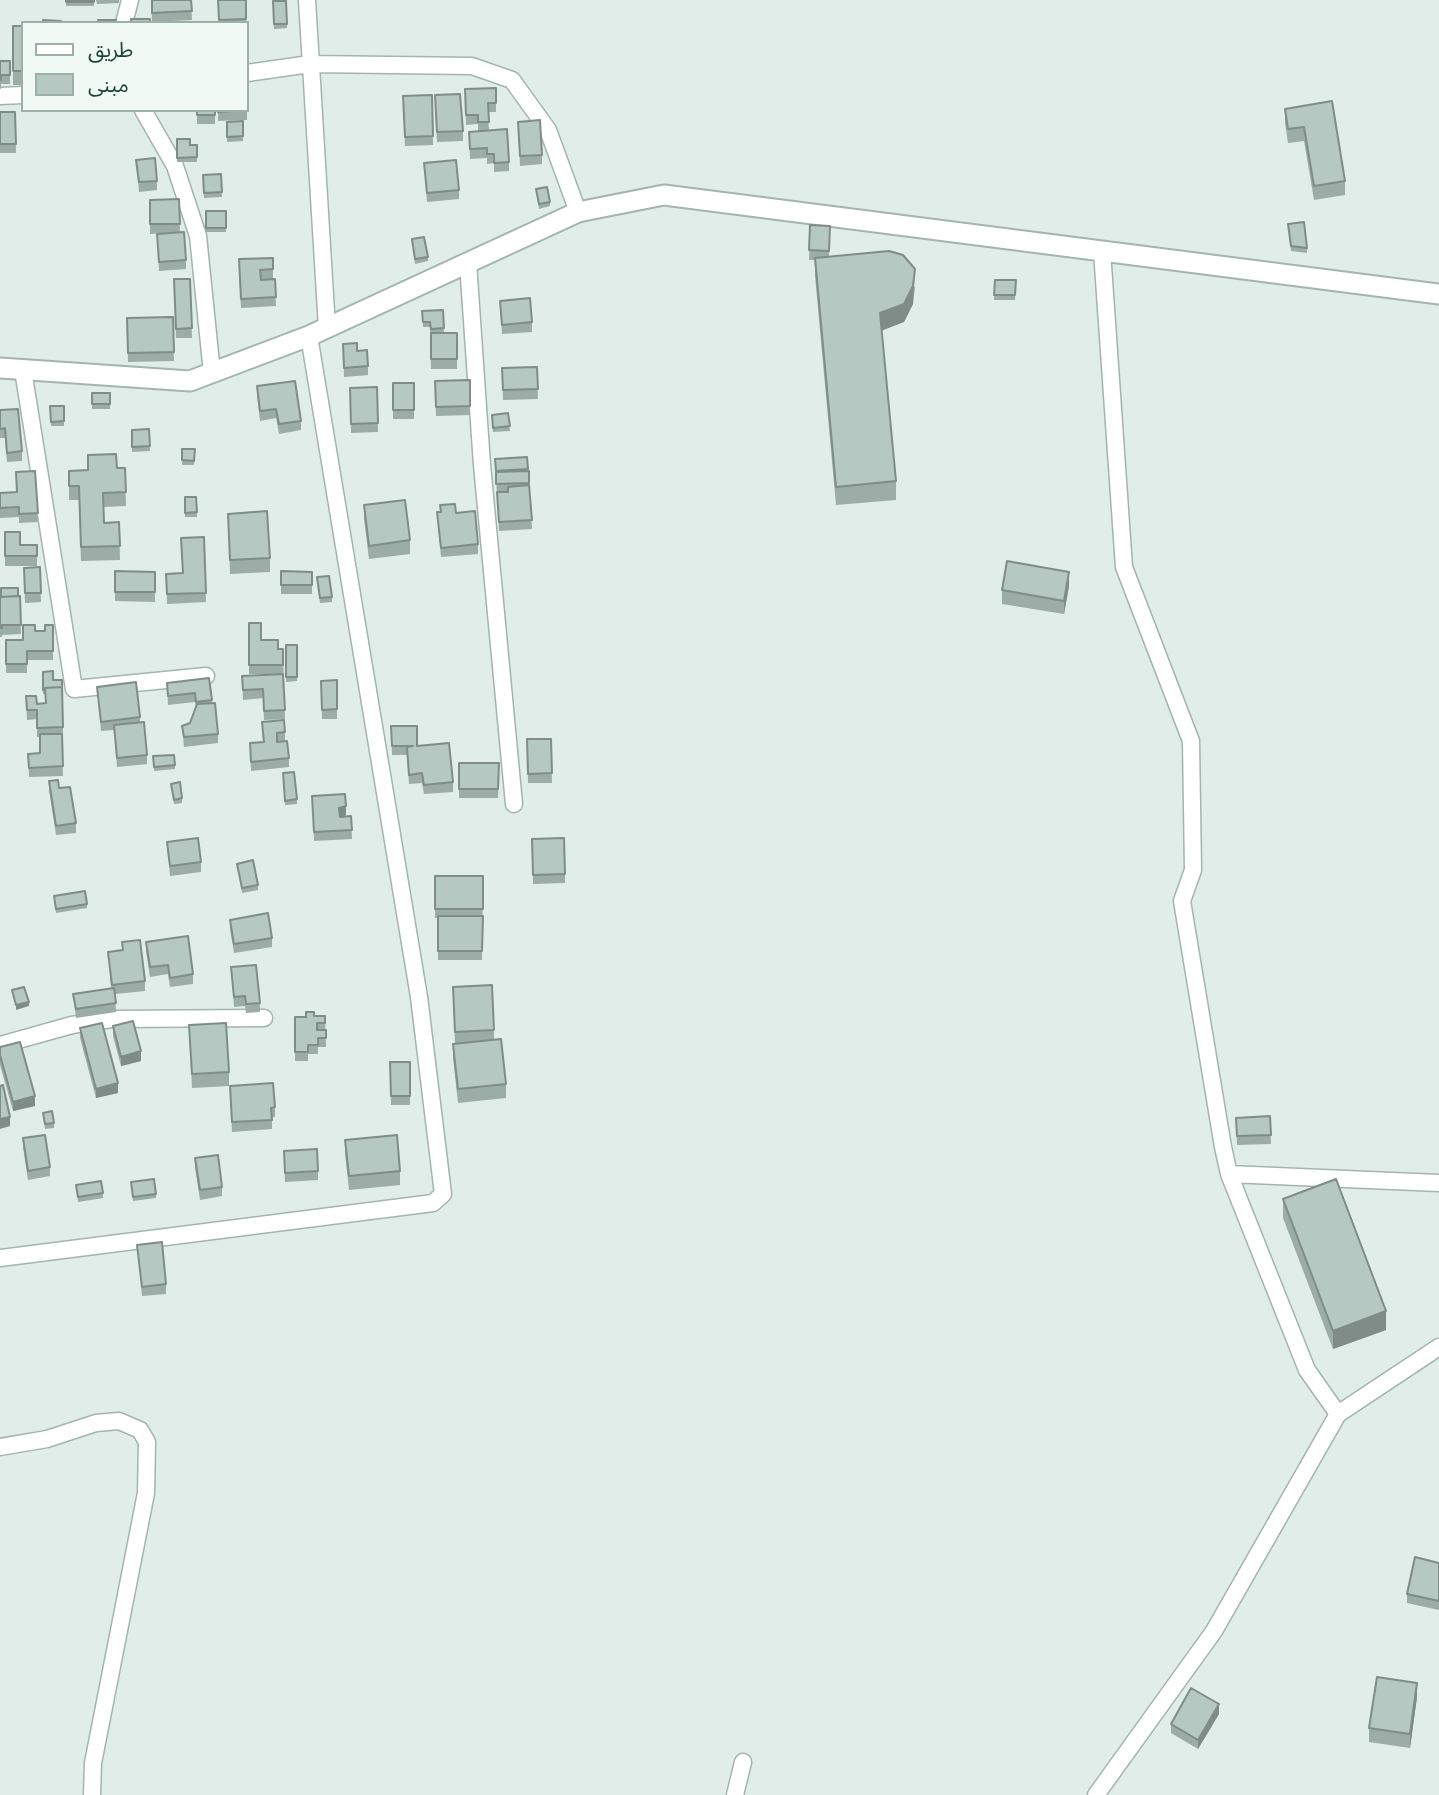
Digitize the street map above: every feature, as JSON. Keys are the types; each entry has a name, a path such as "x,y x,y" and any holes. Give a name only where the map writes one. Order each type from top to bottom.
{"street":[{"path":"125,21 130,0"},
{"path":"307,0 327,328"},
{"path":"248,73 310,64 472,66 512,80 548,130 578,212"},
{"path":"0,96 21,95"},
{"path":"144,112 174,166 198,236 212,373"},
{"path":"0,368 190,382 309,336 578,212 664,195 1439,294"},
{"path":"1102,251 1124,567 1192,741 1193,870 1182,901 1219,1126 1229,1174 1307,1370 1338,1414"},
{"path":"468,263 482,465 514,804"},
{"path":"0,1258 433,1203 443,1194 419,997 309,336"},
{"path":"23,370 74,689 206,676"},
{"path":"0,1045 111,1019 264,1018"},
{"path":"1229,1174 1439,1182"},
{"path":"1096,1795 1214,1632 1338,1414 1439,1347"},
{"path":"0,1447 47,1439 96,1423 119,1421 140,1430 148,1442 146,1493 93,1763 92,1795"},
{"path":"735,1795 743,1762"}],"building":[{"path":"94,0 94,2 66,2"},
{"path":"152,0 191,0 192,11 152,13"},
{"path":"218,0 246,0 246,19 219,20"},
{"path":"273,1 286,1 287,24 274,24"},
{"path":"131,19 150,19 150,21"},
{"path":"13,26 21,26 21,71 13,71"},
{"path":"0,61 10,61 10,75 1,75 1,80 0,80"},
{"path":"496,88 496,103 488,103 489,122 478,122 478,115 466,115 465,89"},
{"path":"460,94 463,131 437,132 435,95"},
{"path":"432,95 433,136 405,137 403,96"},
{"path":"1332,101 1345,181 1314,186 1304,127 1288,129 1285,109"},
{"path":"0,112 15,112 16,144 0,144"},
{"path":"197,112 215,112 215,115 197,115"},
{"path":"540,120 542,155 520,156 518,122"},
{"path":"243,121 243,136 227,137 227,122"},
{"path":"507,129 509,162 494,163 494,154 487,154 487,148 470,149 469,132"},
{"path":"177,139 190,139 190,145 197,145 197,157 177,158"},
{"path":"155,158 157,181 139,182 136,160"},
{"path":"456,160 459,190 427,193 424,163"},
{"path":"221,174 222,192 204,193 203,175"},
{"path":"547,187 550,202 539,204 536,189"},
{"path":"179,199 180,224 150,224 150,200"},
{"path":"206,211 226,211 226,228 206,228"},
{"path":"1304,222 1307,248 1291,246 1288,224"},
{"path":"810,225 830,226 829,251 809,250"},
{"path":"184,232 186,260 159,262 157,234"},
{"path":"424,237 428,257 415,259 412,239"},
{"path":"889,251 903,255 915,269 913,286 904,304 880,313 896,481 836,487 815,258"},
{"path":"273,258 273,269 260,270 261,280 275,279 276,297 241,299 239,259"},
{"path":"174,279 190,279 192,328 176,329"},
{"path":"995,280 1016,280 1015,295 994,295"},
{"path":"530,298 532,322 502,325 500,301"},
{"path":"443,310 444,328 431,329 430,322 423,322 422,311"},
{"path":"173,317 174,352 128,353 127,318"},
{"path":"431,333 457,333 457,359 431,359"},
{"path":"357,343 357,351 367,350 368,366 344,368 343,344"},
{"path":"537,367 538,389 503,390 502,368"},
{"path":"470,380 470,406 436,407 435,381"},
{"path":"295,381 301,421 279,424 276,409 260,411 257,386"},
{"path":"393,383 414,383 414,410 393,410"},
{"path":"377,387 378,423 351,424 350,388"},
{"path":"92,393 110,393 110,404 92,404"},
{"path":"50,406 64,406 64,421 51,422"},
{"path":"18,409 22,451 7,453 5,428 0,429 0,410"},
{"path":"508,413 510,426 493,428 492,415"},
{"path":"149,429 150,446 132,447 132,430"},
{"path":"182,449 195,449 194,461 182,460"},
{"path":"116,454 117,468 125,468 126,492 103,493 104,523 119,522 120,546 81,547 79,486 69,486 69,471 88,470 88,455"},
{"path":"527,457 528,469 496,471 495,459"},
{"path":"35,471 38,513 19,514 19,507 0,508 0,493 17,492 16,472"},
{"path":"529,471 529,483 496,484 496,472"},
{"path":"529,485 532,520 499,522 497,492 508,492 508,487"},
{"path":"185,497 196,497 197,512 185,513"},
{"path":"405,500 410,540 369,546 364,505"},
{"path":"455,504 456,513 475,511 478,544 441,548 437,512 441,512 440,505"},
{"path":"267,511 270,558 230,560 228,514"},
{"path":"5,532 20,532 20,545 37,545 37,556 5,556"},
{"path":"204,537 206,593 167,594 166,574 183,573 181,538"},
{"path":"1007,561 1069,572 1064,601 1002,590"},
{"path":"40,567 41,593 25,593 24,568"},
{"path":"115,571 155,572 155,592 115,592"},
{"path":"281,571 312,572 312,585 281,585"},
{"path":"329,576 332,597 320,598 317,577"},
{"path":"1,588 18,588 18,596 1,597"},
{"path":"20,596 21,625 2,625 0,628 0,597"},
{"path":"249,623 261,623 261,640 278,640 278,649 283,649 283,665 249,665"},
{"path":"23,625 35,625 35,631 45,631 45,625 53,625 53,651 27,651 27,664 6,664 6,640 23,640"},
{"path":"286,645 297,645 297,677 286,677"},
{"path":"53,671 53,680 62,680 62,687 43,690 43,672"},
{"path":"283,674 285,710 264,711 263,689 243,690 242,676"},
{"path":"209,678 212,700 196,702 195,693 168,696 167,683"},
{"path":"337,680 337,709 322,710 321,681"},
{"path":"136,682 140,717 101,722 97,687"},
{"path":"62,687 63,727 37,728 37,710 27,710 26,696 36,696 37,704 46,703 45,688"},
{"path":"215,703 218,734 184,737 182,726 190,723 197,704"},
{"path":"284,720 285,732 277,733 277,742 287,741 289,758 251,762 250,743 264,742 262,722"},
{"path":"144,722 147,755 117,758 114,725"},
{"path":"391,726 417,726 417,746 449,743 453,782 424,785 422,773 409,775 407,747 413,746 392,746"},
{"path":"40,734 62,734 63,766 29,768 28,754 40,753"},
{"path":"527,739 551,739 552,773 528,774"},
{"path":"174,755 175,765 154,767 153,756"},
{"path":"459,763 499,763 498,789 459,789"},
{"path":"294,772 297,799 285,801 283,773"},
{"path":"58,780 59,788 70,787 76,823 56,826 49,781"},
{"path":"180,782 182,798 174,800 171,784"},
{"path":"345,794 346,806 339,808 340,817 351,816 352,830 314,832 312,796"},
{"path":"198,838 201,862 170,866 167,842"},
{"path":"564,838 565,874 533,875 532,839"},
{"path":"253,860 258,885 242,888 237,864"},
{"path":"435,876 483,876 483,909 435,909"},
{"path":"85,891 87,904 56,909 54,896"},
{"path":"268,913 272,938 234,944 230,920"},
{"path":"438,916 483,916 482,951 438,951"},
{"path":"188,936 193,974 170,978 168,965 150,967 146,942"},
{"path":"140,940 145,981 112,985 108,952 123,950 122,942"},
{"path":"256,965 260,1003 246,1004 245,996 234,997 231,967"},
{"path":"492,985 494,1030 455,1032 453,987"},
{"path":"24,987 29,1002 16,1005 12,990"},
{"path":"114,988 116,1003 76,1009 73,994"},
{"path":"306,1012 314,1012 314,1016 325,1016 325,1023 317,1023 317,1030 326,1030 326,1038 318,1038 318,1045 308,1045 308,1052 295,1052 295,1017 306,1017"},
{"path":"133,1021 141,1051 121,1057 113,1026"},
{"path":"102,1023 118,1083 96,1089 80,1028"},
{"path":"226,1023 229,1072 192,1074 189,1025"},
{"path":"501,1039 506,1084 458,1089 453,1044"},
{"path":"20,1042 35,1096 13,1102 0,1047"},
{"path":"390,1062 410,1062 410,1096 391,1096"},
{"path":"273,1083 275,1107 271,1108 272,1120 232,1122 230,1086"},
{"path":"3,1085 10,1117 0,1119 0,1086"},
{"path":"52,1111 54,1123 45,1124 43,1113"},
{"path":"1270,1116 1271,1135 1237,1136 1236,1118"},
{"path":"45,1135 50,1167 28,1171 23,1138"},
{"path":"397,1135 400,1171 349,1176 345,1140"},
{"path":"317,1149 318,1171 285,1173 284,1151"},
{"path":"218,1155 222,1187 200,1190 195,1158"},
{"path":"154,1179 156,1194 133,1197 131,1182"},
{"path":"1336,1179 1386,1311 1333,1331 1283,1199"},
{"path":"101,1181 103,1193 78,1197 76,1185"},
{"path":"162,1242 166,1284 142,1287 137,1245"},
{"path":"1415,1557 1439,1563 1439,1601 1407,1594"},
{"path":"1377,1677 1417,1683 1410,1734 1369,1728"},
{"path":"1191,1688 1219,1704 1198,1740 1171,1724"}]}
